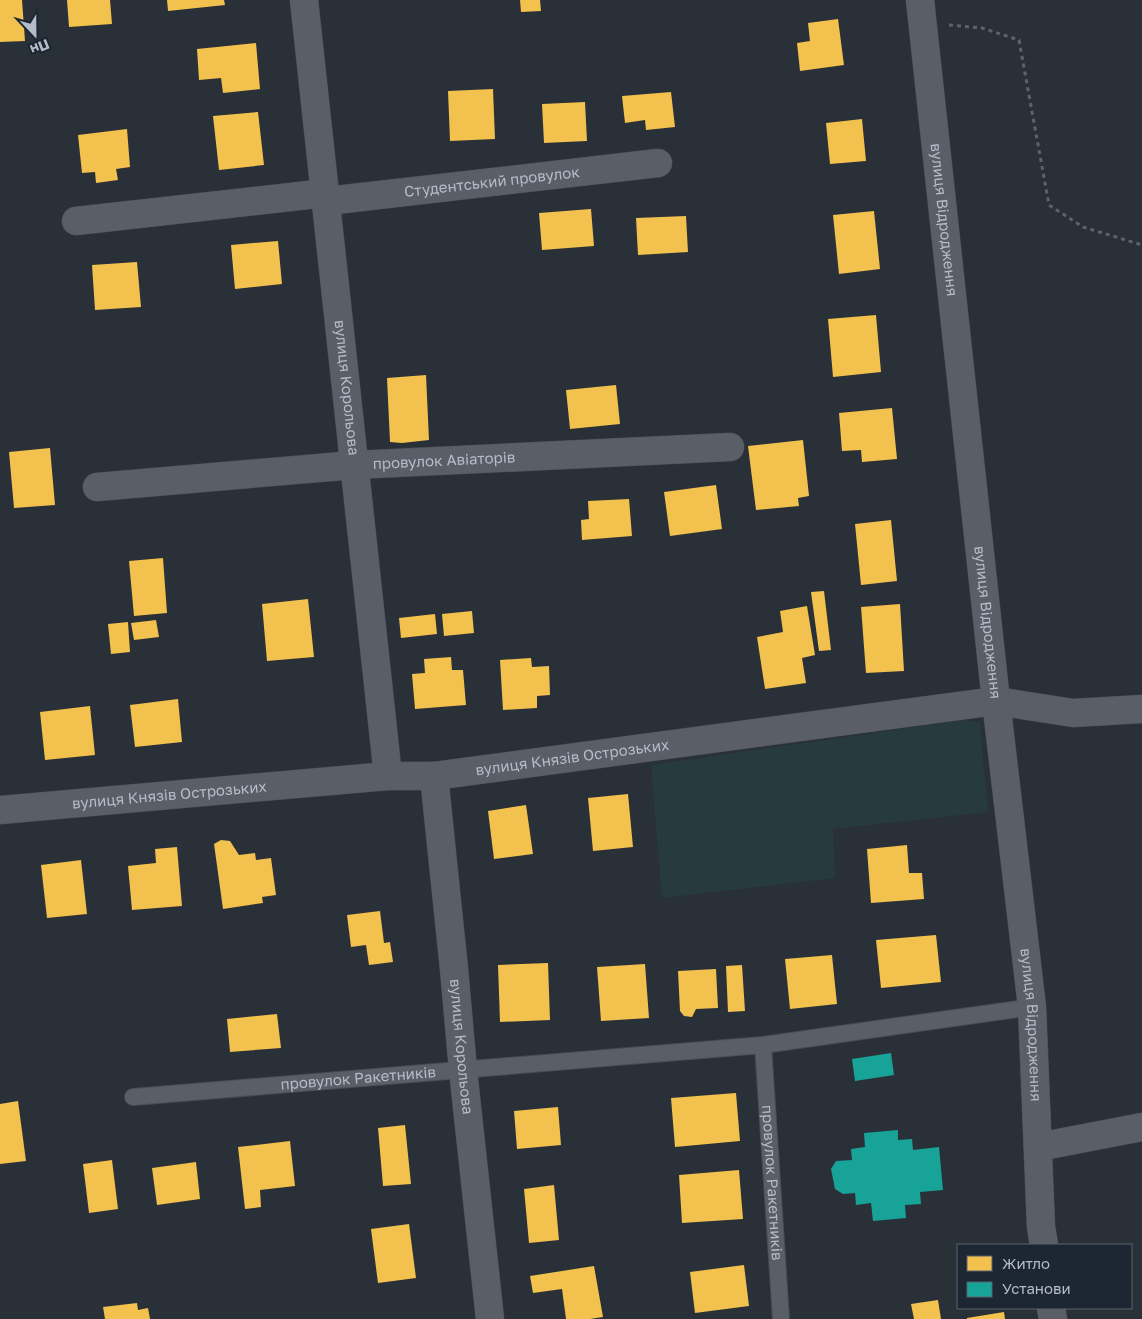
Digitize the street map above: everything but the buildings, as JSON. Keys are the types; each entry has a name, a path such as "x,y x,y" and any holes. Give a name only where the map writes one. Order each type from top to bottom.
{"street":[{"name":"вулиця Корольова","path":"304,0 327,197 388,776"},
{"name":"вулиця Відродження","path":"921,11 996,701 1032,1007 1044,1244"},
{"name":"Студентський провулок","path":"76,221 658,164"},
{"name":"провулок Авіаторів","path":"97,487 354,465 730,447"},
{"name":"вулиця Князів Острозьких","path":"0,810 388,776 434,776 996,701 1074,713 1142,709"},
{"name":"вулиця Корольова","path":"434,776 490,1319"},
{"path":"1038,1148 1142,1127"}],"lane":[{"name":"провулок Ракетників","path":"134,1098 762,1045 1032,1007"},
{"name":"провулок Ракетників","path":"762,1045 781,1319"}],"path":[{"path":"921,11 1018,40 1049,205 1083,227 1142,245"}],"green space":[{"path":"964,720 980,723 988,812 833,829 835,878 662,898 651,765"}]}
